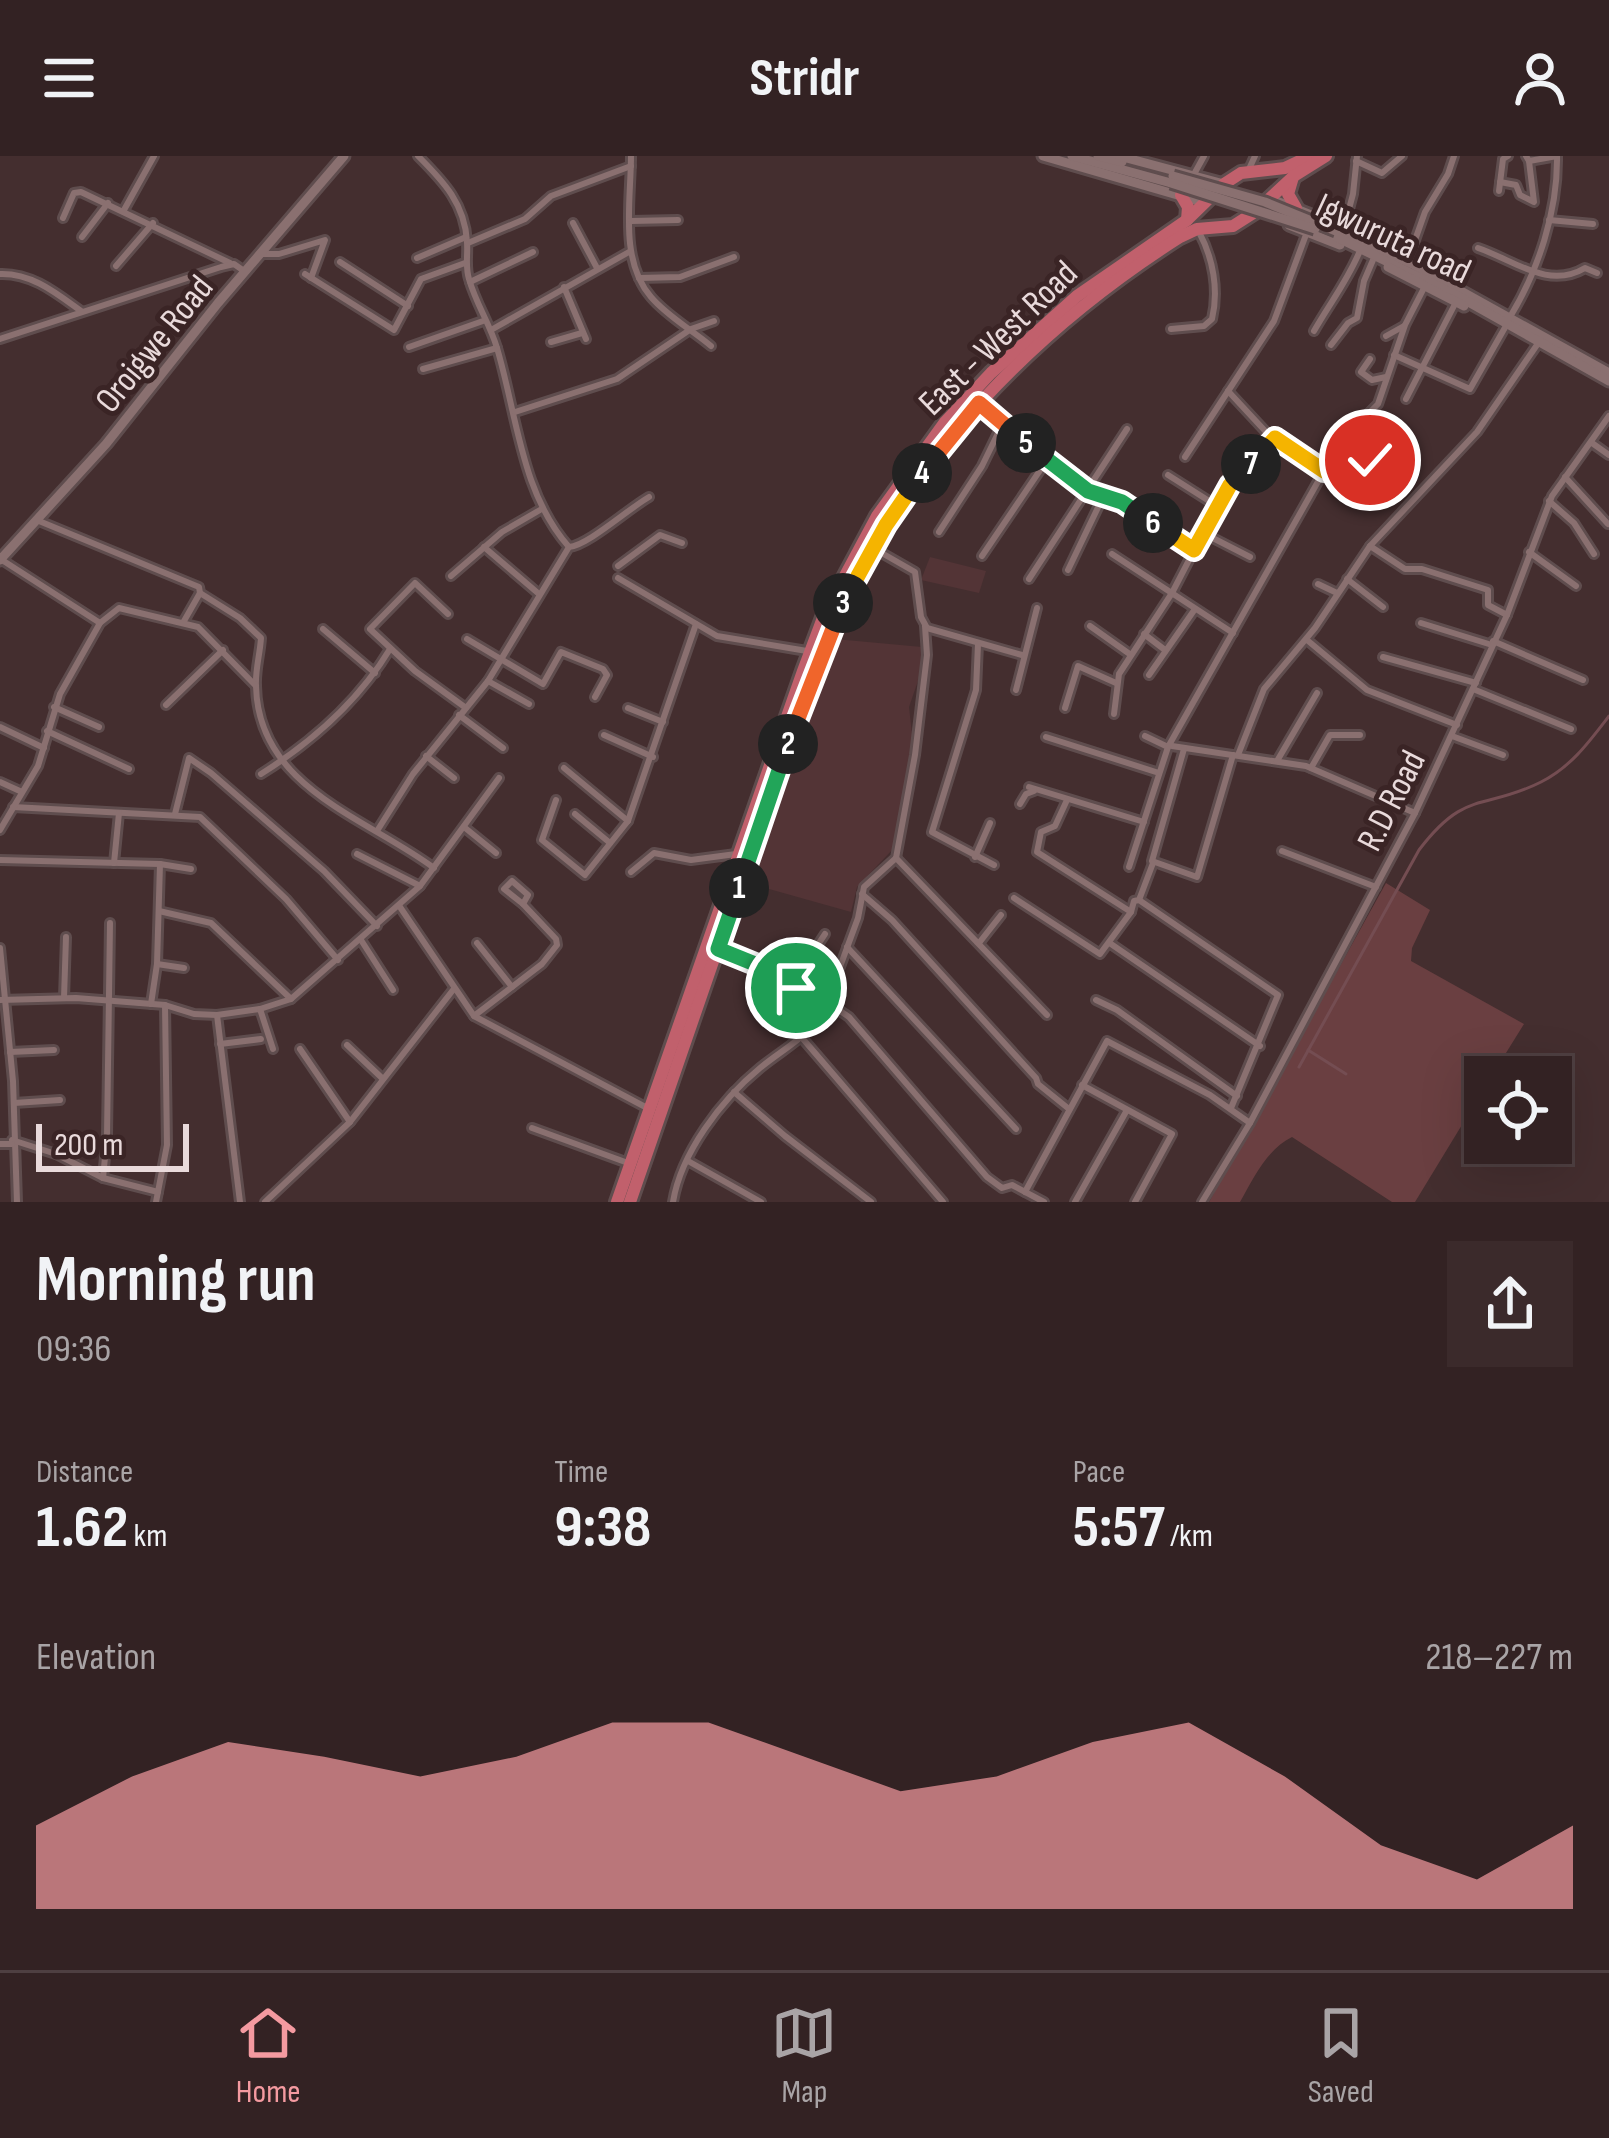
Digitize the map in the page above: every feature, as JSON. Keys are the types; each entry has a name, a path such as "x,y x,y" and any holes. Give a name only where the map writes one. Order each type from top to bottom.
{"main road":[{"name":"East - West Road","path":"617,1202 824,615 862,542 946,422 1022,344 1192,225 1224,184 1285,168 1310,156"},
{"path":"1181,195 1192,225 1220,229 1249,217 1294,176 1326,156"},
{"path":"1253,173 1270,196"},
{"path":"1294,176 1288,194 1296,208"},
{"path":"1205,204 1208,219 1220,229"},
{"name":"East - West Road","path":"630,1202 811,677 873,548 930,462 979,403 1093,290"}],"street":[{"path":"124,210 154,156"},
{"path":"418,156 457,199 470,282 497,348 540,510 575,549 649,497"},
{"path":"426,164 432,156"},
{"path":"631,156 630,251 639,278 651,298 711,346"},
{"path":"1042,156 1205,204"},
{"name":"Igwuruta road","path":"1072,156 1172,179"},
{"name":"Igwuruta road","path":"1098,156 1338,232 1609,377"},
{"path":"1119,156 1152,161 1224,184"},
{"path":"1193,176 1204,156"},
{"path":"1253,173 1256,156"},
{"path":"1338,232 1353,194 1356,159 1382,173 1402,156"},
{"path":"1409,256 1454,156"},
{"path":"1508,156 1503,159 1500,187 1514,184 1521,196 1534,202 1528,159 1569,156"},
{"path":"1394,356 1470,389 1475,387 1533,273 1548,220 1557,157"},
{"name":"Oroigwe Road","path":"1,560 106,444 336,159"},
{"path":"417,258 525,219 548,198 631,166"},
{"path":"63,218 75,192 124,210 244,271"},
{"path":"1270,196 1338,232 1409,256 1474,290 1493,312"},
{"path":"82,237 108,203"},
{"path":"1249,217 1276,220 1307,232 1456,302 1493,312"},
{"path":"631,221 678,220"},
{"path":"1548,220 1593,224"},
{"path":"572,223 597,268"},
{"path":"116,266 152,224"},
{"path":"1171,329 1207,325 1214,309 1213,271 1192,225"},
{"path":"1185,457 1274,321 1307,232"},
{"path":"260,254 279,254 325,240 308,276 391,329 398,327 421,279 465,263"},
{"path":"1478,248 1533,273 1565,278 1585,268 1597,273"},
{"path":"491,330 630,251"},
{"path":"470,282 533,252"},
{"path":"1314,331 1331,300 1342,292 1359,254"},
{"path":"639,278 680,277 734,257"},
{"path":"1331,345 1348,322 1355,321 1373,260"},
{"path":"340,262 408,306"},
{"path":"0,339 234,264"},
{"path":"0,274 35,280 82,311"},
{"path":"551,342 584,336 563,286"},
{"path":"1130,867 1169,746 1324,471 1378,404 1405,325 1425,286"},
{"path":"1406,399 1456,302"},
{"path":"409,347 483,321"},
{"path":"515,412 617,379 691,329 714,321"},
{"name":"Igwuruta road","path":"1509,321 1609,377"},
{"path":"1387,336 1405,325"},
{"path":"1154,862 1199,877 1258,698 1307,640 1370,546 1477,432 1539,341"},
{"path":"423,369 497,348"},
{"path":"1370,359 1360,373 1372,380 1388,376"},
{"path":"1228,392 1247,415 1324,471"},
{"path":"1364,399 1370,412"},
{"path":"979,403 1088,491 1129,506 1194,550"},
{"name":"R.D Road","path":"1202,1202 1250,1123 1414,813 1507,615 1549,501 1609,416"},
{"path":"938,532 982,466 1003,423"},
{"path":"1029,579 1126,429"},
{"path":"1114,714 1116,683 1217,506 1230,485 1275,438"},
{"path":"1347,439 1370,460 1361,471 1351,463"},
{"path":"1592,443 1609,455"},
{"path":"982,556 1047,460"},
{"path":"1168,475 1217,506"},
{"path":"1565,478 1608,524"},
{"path":"1068,570 1103,496"},
{"path":"1549,501 1574,523 1594,554"},
{"path":"452,576 484,547 540,510"},
{"path":"38,521 195,585 259,634 256,686 262,716 283,761 325,802 434,868"},
{"path":"1203,533 1250,557"},
{"path":"618,566 660,535 682,543"},
{"path":"1370,546 1405,569 1422,569 1488,590 1488,605 1507,615"},
{"path":"484,547 539,594"},
{"path":"377,832 426,756 488,681 569,547"},
{"path":"673,1202 676,1181 734,1092 817,1024 862,894 872,876 896,857 915,755 927,649 915,572 873,548"},
{"path":"1529,552 1576,586"},
{"path":"1112,554 1233,633"},
{"path":"1,560 100,623"},
{"path":"618,578 726,638 811,651"},
{"path":"1347,578 1383,607"},
{"path":"448,614 415,584 370,627 390,649 466,708"},
{"path":"1318,584 1337,593"},
{"path":"184,621 200,593"},
{"path":"0,826 35,773 54,707 100,623 120,607 203,630 256,686"},
{"path":"1016,690 1037,608"},
{"path":"1148,676 1195,609"},
{"path":"1421,623 1493,643 1583,680"},
{"path":"556,800 542,840 586,874 628,821 696,625"},
{"path":"925,626 1022,655"},
{"path":"1090,626 1131,655"},
{"path":"323,629 375,673"},
{"path":"1144,634 1166,650"},
{"path":"467,639 543,684 564,652 603,669 607,675 596,697"},
{"path":"1307,640 1366,690 1456,725"},
{"path":"978,644 976,691 932,831 994,865"},
{"path":"261,774 322,728 375,673 390,649"},
{"path":"166,705 223,650"},
{"path":"1383,657 1474,686 1571,729"},
{"path":"1064,708 1078,666 1116,683"},
{"path":"488,681 529,704"},
{"path":"1277,761 1316,693"},
{"path":"54,707 99,727"},
{"path":"628,708 663,722"},
{"path":"459,715 503,748"},
{"path":"0,727 44,748"},
{"path":"47,730 129,769"},
{"path":"604,735 652,757"},
{"path":"1311,768 1330,735 1360,735"},
{"path":"1046,736 1159,773"},
{"path":"1144,736 1169,746 1311,768 1414,813"},
{"path":"1452,736 1503,755"},
{"path":"1014,898 1098,954 1111,944 1134,901 1139,900 1154,862 1184,748"},
{"path":"426,756 454,778"},
{"path":"175,814 189,758 324,871 377,926"},
{"path":"564,768 628,821"},
{"path":"3,1000 64,998 151,1004 194,1015 217,1015 291,999 420,886 499,778"},
{"path":"0,782 22,793"},
{"path":"1020,804 1033,788 1144,822"},
{"path":"1067,800 1055,826 1041,832 1036,852 1131,912"},
{"path":"12,806 200,817 286,899 338,960"},
{"path":"114,863 119,813"},
{"path":"575,814 610,844"},
{"path":"975,857 990,824"},
{"path":"464,827 496,853"},
{"path":"1282,851 1376,887"},
{"path":"631,872 653,853 692,860 739,854"},
{"path":"358,854 420,886"},
{"path":"896,857 1047,1016"},
{"path":"0,860 191,869"},
{"path":"151,1004 160,864"},
{"path":"862,894 892,920 1038,1084 1070,1109"},
{"path":"1139,900 1279,995 1231,1108"},
{"path":"474,1016 542,964 557,941 523,904"},
{"path":"400,907 474,1016 652,1111"},
{"path":"159,911 212,922 291,999"},
{"path":"979,943 1001,915"},
{"path":"103,1178 110,923"},
{"path":"791,985 825,934"},
{"path":"64,998 66,937"},
{"path":"361,940 394,990"},
{"path":"477,943 512,987"},
{"path":"1111,944 1260,1046"},
{"path":"846,947 1016,1130"},
{"path":"0,948 4,1036 14,1103 17,1202"},
{"path":"718,949 772,972 849,1017 984,1171 1002,1188 1012,1185 1044,1202"},
{"path":"157,964 184,968"},
{"path":"758,1012 772,972"},
{"path":"265,1202 350,1122 454,988"},
{"path":"1096,1000 1238,1096"},
{"path":"156,1202 167,1145 165,1005"},
{"path":"260,1009 273,1049"},
{"path":"217,1015 240,1202"},
{"path":"220,1044 261,1039"},
{"path":"803,1039 942,1200"},
{"path":"1025,1192 1107,1041 1250,1123"},
{"path":"347,1046 383,1079"},
{"path":"301,1049 350,1122"},
{"path":"10,1052 54,1050"},
{"path":"1082,1085 1172,1135 1135,1202"},
{"path":"734,1092 872,1202"},
{"path":"14,1103 60,1100"},
{"path":"1075,1202 1127,1110"},
{"path":"532,1128 631,1165"},
{"path":"0,1144 12,1142 56,1154 103,1178 158,1192"},
{"path":"688,1161 761,1202"}],"shaded area":[{"path":"930,557 986,571 979,593 921,580"},
{"path":"835,639 922,647 920,675 909,707 913,743 894,848 857,887 851,912 751,884"},
{"path":"1386,883 1430,910 1412,948 1411,961 1524,1024 1504,1056 1464,1056 1464,1122 1415,1202 1392,1202 1292,1137 1268,1157 1240,1202 1209,1202"}],"waterway":[{"path":"1299,1067 1419,850 1435,830 1463,809 1552,776 1579,753 1609,716"},
{"path":"1308,1050 1346,1074"}],"route":[{"path":"796,988 765,968 718,949 835,620 886,525 979,403 1060,472 1088,491 1122,502 1194,550 1230,485 1275,438 1324,471 1347,439 1370,460"}]}
